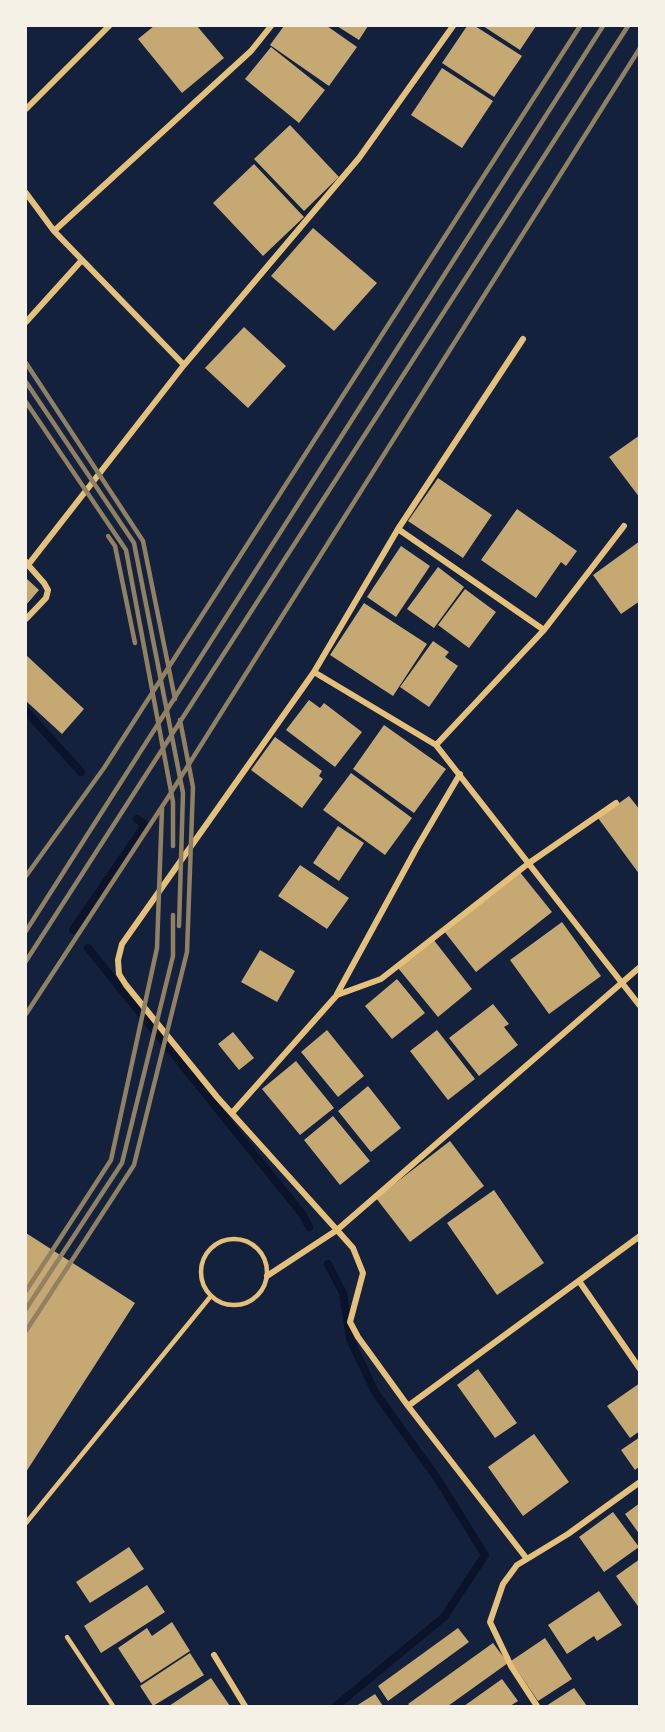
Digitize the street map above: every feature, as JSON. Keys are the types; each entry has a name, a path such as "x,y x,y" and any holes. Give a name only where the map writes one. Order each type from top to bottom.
{"street":[{"path":"26,109 109,26"},
{"path":"54,231 251,51 271,26"},
{"path":"26,619 46,598 48,590 27,564 184,365 359,158 453,26"},
{"path":"26,193 54,231 184,365"},
{"path":"26,322 82,260"},
{"path":"523,339 398,529 314,672 122,944 118,960 118,974 232,1113 353,1248 363,1273 350,1322 358,1337 408,1406 527,1559"},
{"path":"436,745 544,630 624,526"},
{"path":"398,529 544,630"},
{"path":"314,672 436,745 639,1006"},
{"path":"232,1113 337,995 416,849 460,774"},
{"path":"337,995 381,979 529,863 616,803"},
{"path":"267,1276 337,1230 639,967"},
{"path":"408,1406 639,1236"},
{"path":"579,1281 639,1369"},
{"path":"537,1707 511,1666 490,1622 502,1584 517,1565 568,1534 639,1482"},
{"path":"214,1655 245,1707"}],"lane":[{"path":"238,1239 248,1242 263,1256 267,1276 258,1295 240,1305 219,1302 211,1296 201,1278 201,1268 204,1258 218,1243 238,1239"},
{"path":"26,1523 211,1296"},
{"path":"67,1637 114,1707"}],"building":[{"path":"154,26 197,26 224,58 182,93 138,39"},
{"path":"284,26 327,26 357,47 329,86 270,45"},
{"path":"337,26 368,26 359,40"},
{"path":"467,26 475,26 522,56 494,97 442,63"},
{"path":"483,26 536,26 520,50"},
{"path":"271,47 325,90 299,123 245,79"},
{"path":"442,68 493,101 462,148 411,115"},
{"path":"290,125 339,177 304,211 254,159"},
{"path":"254,164 304,217 263,256 213,203"},
{"path":"313,228 377,283 334,331 271,276"},
{"path":"244,327 286,366 248,408 205,368"},
{"path":"640,435 640,498 609,457"},
{"path":"438,478 492,515 463,558 408,521"},
{"path":"517,509 577,551 566,566 561,562 536,598 481,560"},
{"path":"640,541 640,601 621,614 593,575"},
{"path":"401,546 430,566 396,617 367,597"},
{"path":"438,567 464,587 434,628 407,609"},
{"path":"26,578 39,590 26,605"},
{"path":"465,589 496,612 469,648 438,625"},
{"path":"364,603 427,644 393,696 330,655"},
{"path":"433,641 449,652 445,657 458,666 429,707 400,687"},
{"path":"26,655 84,709 62,734 26,701"},
{"path":"309,700 320,708 324,703 362,732 335,767 286,730"},
{"path":"384,725 446,769 414,813 353,769"},
{"path":"275,737 322,771 319,776 323,779 302,808 251,770"},
{"path":"351,773 412,818 385,855 323,810"},
{"path":"629,796 640,810 640,875 598,818"},
{"path":"338,826 364,843 339,881 313,863"},
{"path":"300,865 349,898 327,929 278,896"},
{"path":"519,871 552,912 476,972 444,931"},
{"path":"562,922 601,976 549,1014 510,960"},
{"path":"433,939 472,989 438,1017 398,968"},
{"path":"260,950 295,971 277,1002 241,982"},
{"path":"397,979 425,1013 392,1039 365,1006"},
{"path":"493,1004 509,1024 504,1027 518,1045 479,1076 449,1038"},
{"path":"327,1030 364,1076 338,1097 301,1052"},
{"path":"437,1030 475,1079 448,1100 410,1051"},
{"path":"233,1032 254,1058 239,1070 218,1044"},
{"path":"296,1061 334,1108 300,1135 262,1089"},
{"path":"368,1086 401,1128 371,1152 338,1111"},
{"path":"333,1116 370,1161 340,1185 304,1140"},
{"path":"450,1141 484,1186 410,1242 376,1198"},
{"path":"494,1190 544,1263 497,1295 447,1223"},
{"path":"26,1233 135,1303 26,1472"},
{"path":"478,1369 517,1423 495,1438 457,1385"},
{"path":"640,1383 640,1431 630,1438 607,1406"},
{"path":"534,1434 569,1482 523,1516 488,1467"},
{"path":"640,1437 640,1466 635,1470 621,1450"},
{"path":"640,1503 640,1535 625,1514"},
{"path":"613,1512 639,1547 604,1572 579,1537"},
{"path":"129,1547 144,1569 90,1603 76,1582"},
{"path":"640,1559 640,1609 616,1576"},
{"path":"147,1585 165,1612 101,1653 84,1626"},
{"path":"599,1591 622,1625 597,1641 594,1636 567,1654 548,1625"},
{"path":"172,1622 190,1651 141,1683 118,1648 147,1628 152,1636"},
{"path":"458,1628 469,1642 388,1701 378,1686"},
{"path":"545,1638 572,1679 538,1701 511,1661"},
{"path":"493,1643 508,1663 448,1706 410,1706 408,1704"},
{"path":"190,1653 204,1675 153,1706 140,1686"},
{"path":"211,1678 230,1706 169,1706"},
{"path":"502,1679 518,1701 510,1706 464,1706"},
{"path":"574,1688 587,1706 546,1706"},
{"path":"375,1694 383,1706 356,1706"}],"waterway":[{"path":"26,711 81,772"},
{"path":"73,930 145,825 137,819"},
{"path":"88,948 303,1215 309,1227"},
{"path":"328,1264 343,1293 350,1339 375,1392 437,1478 485,1555 444,1617 336,1706"}],"railway":[{"path":"26,876 104,768 580,26"},
{"path":"26,931 603,26"},
{"path":"26,961 628,26"},
{"path":"26,1014 167,799 640,48"},
{"path":"26,363 143,541 175,699"},
{"path":"26,382 134,543 183,793 179,926"},
{"path":"26,402 126,550 173,802 173,846"},
{"path":"108,536 115,546 135,643"},
{"path":"26,1331 134,1165 187,952 193,787 180,720"},
{"path":"26,1291 111,1160 157,948 162,808"},
{"path":"26,1309 122,1163 173,956 173,915"}]}
